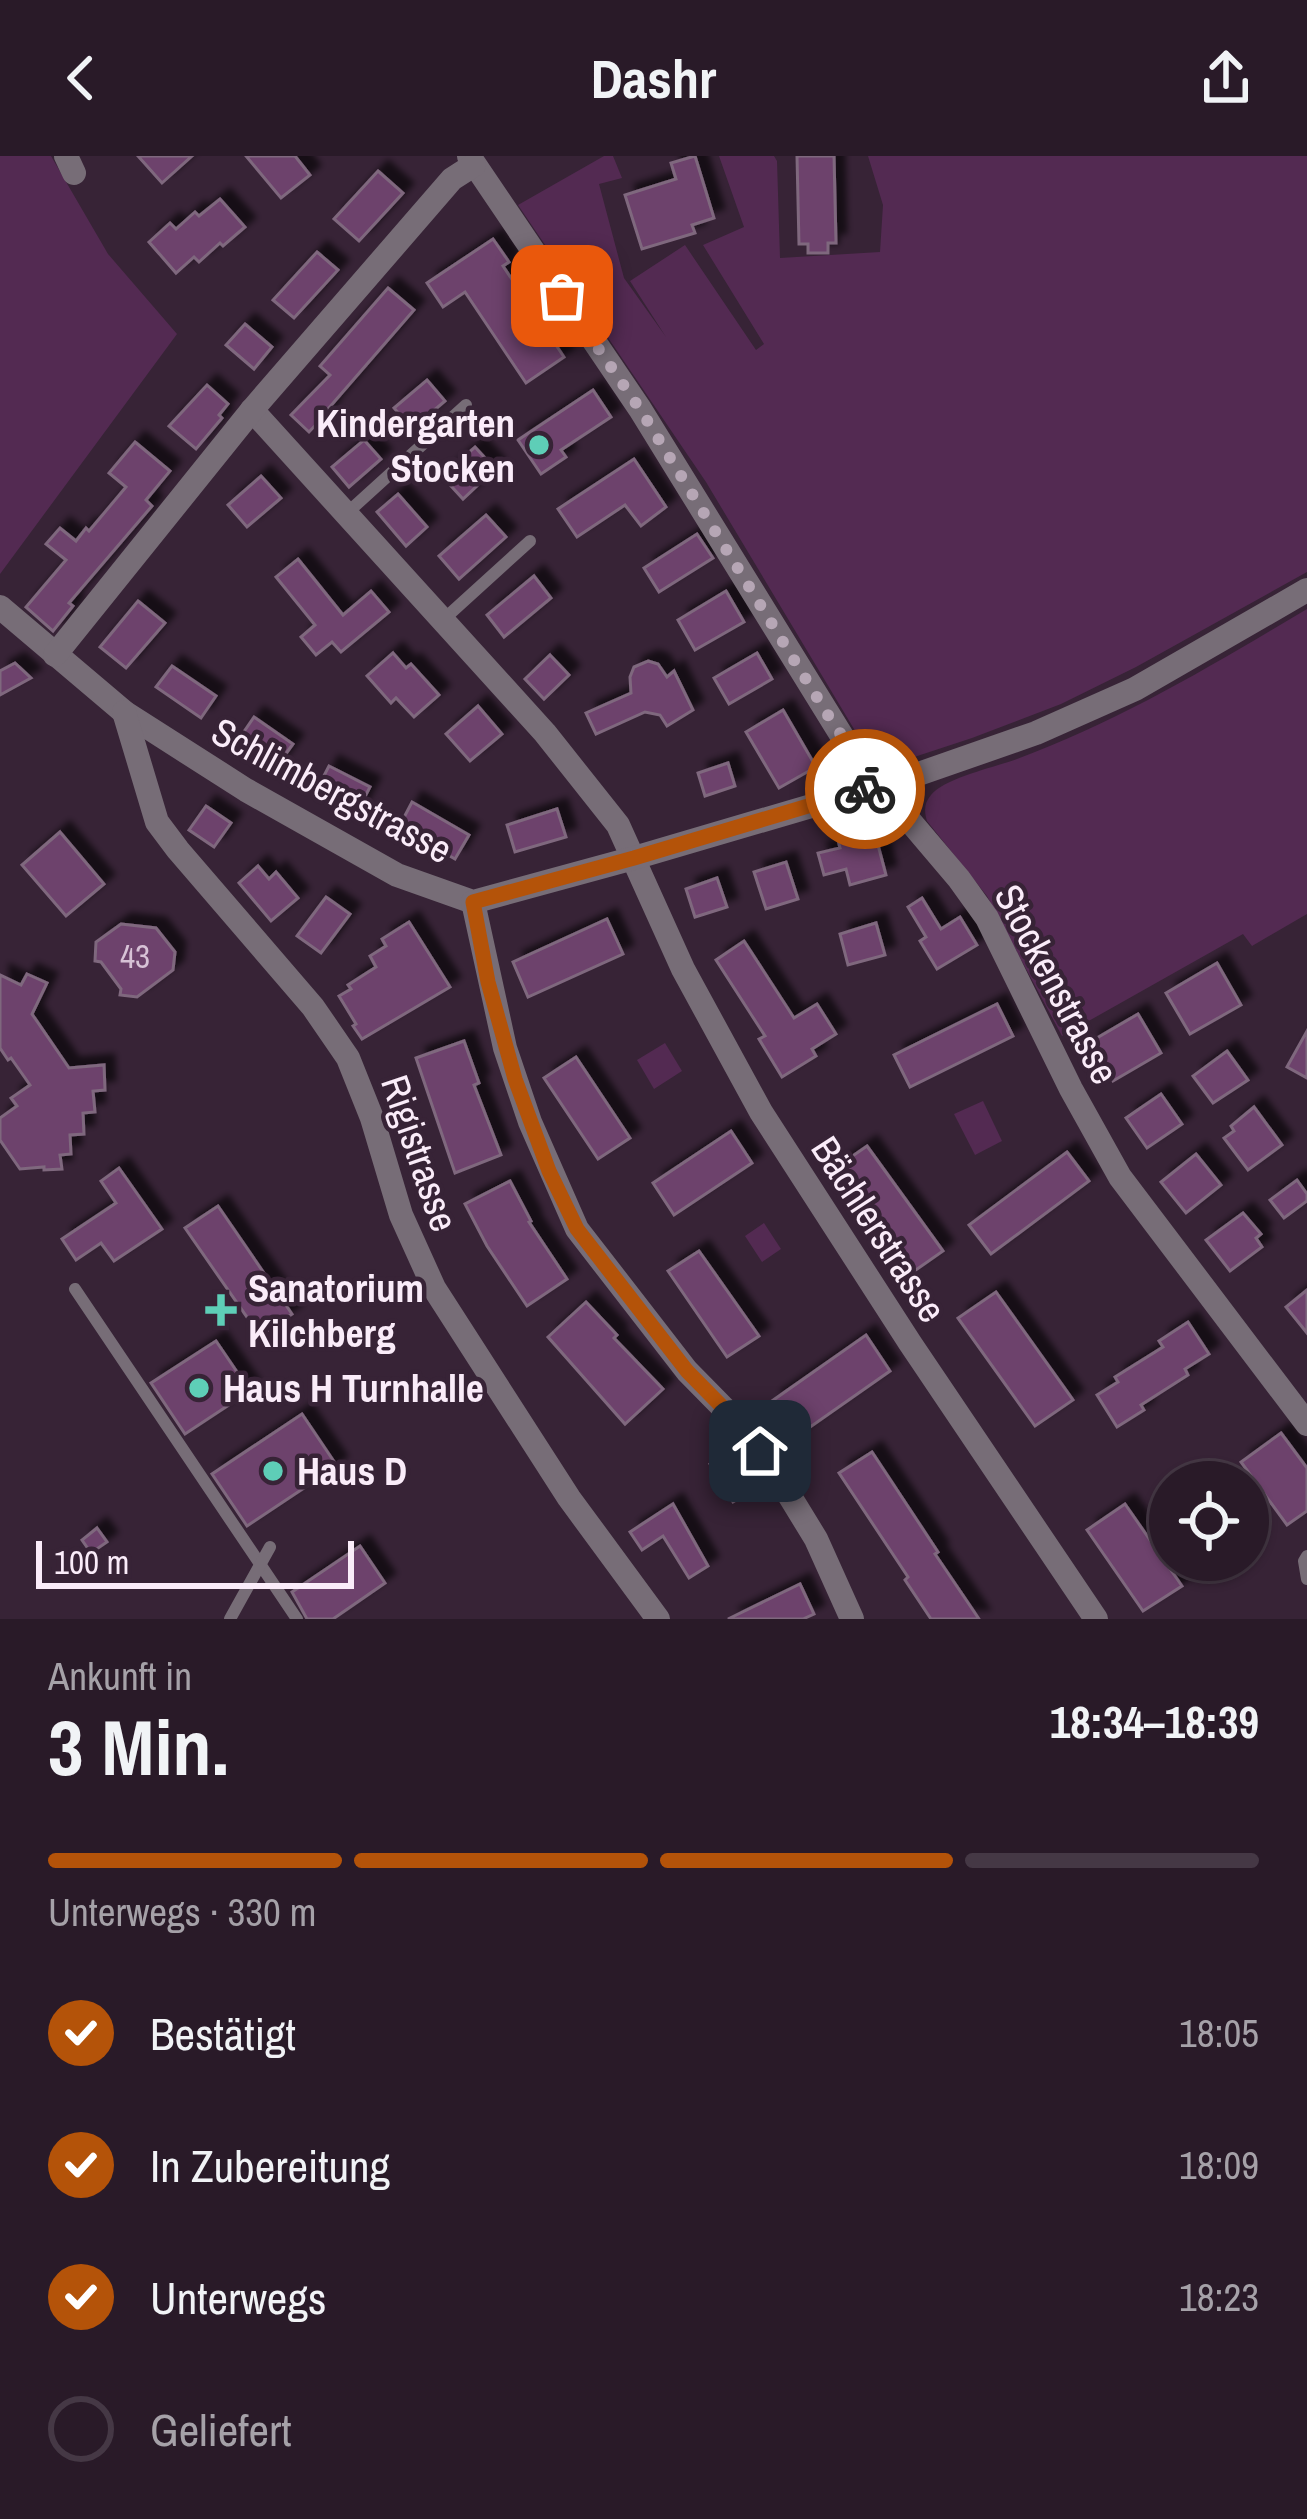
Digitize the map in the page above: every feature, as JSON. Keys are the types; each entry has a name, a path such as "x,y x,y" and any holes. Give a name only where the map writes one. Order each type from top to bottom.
{"street":[{"path":"55,655 252,410 471,161"},
{"name":"Stockenstrasse","path":"471,161 640,409 834,725 987,918 1071,1090 1120,1177 1307,1424"},
{"name":"Bächlerstrasse","path":"252,410 545,733 618,825 683,969 761,1112 1096,1619"},
{"name":"Schlimbergstrasse","path":"0,607 124,712 246,790 397,875 473,902 910,777 1036,733 1180,664 1307,590"},
{"name":"Rigistrasse","path":"124,712 157,822 313,1006 348,1058 401,1215 434,1288 569,1498 658,1619"},
{"path":"473,902 512,1069 549,1171 577,1229 687,1371 745,1430 775,1472 817,1539 852,1619"}],"lane":[{"path":"346,514 466,405"},
{"path":"443,620 530,541"},
{"path":"75,1288 297,1619"},
{"path":"230,1619 270,1547"},
{"path":"1307,1556 1307,1579"}],"shaded area":[{"path":"0,156 51,156 108,254 177,334 0,574"},
{"path":"604,156 613,156 622,178 599,184 624,278 666,337 630,281 685,245 756,350 764,344 703,245 744,227 719,156 774,156 777,161 780,258 880,252 883,205 868,156 1307,156 1307,572 1061,704 972,738 896,763 882,763 869,754 706,482 518,205"},
{"path":"1307,609 1307,914 1252,946 1243,934 1062,1036 987,896 927,821 929,798 959,778 1055,744 1129,710"},
{"path":"665,1043 682,1071 654,1089 637,1060"},
{"path":"983,1101 1002,1141 975,1155 954,1114"},
{"path":"764,1223 781,1249 762,1262 745,1236"}],"building":[{"path":"138,156 192,156 162,183"},
{"path":"246,156 295,156 310,175 281,198"},
{"path":"695,156 714,218 692,225 695,233 642,249 625,195 676,179 671,163"},
{"path":"797,156 834,156 836,243 828,243 828,253 808,253 808,244 799,244"},
{"path":"378,171 403,193 359,241 334,219"},
{"path":"220,199 245,227 199,262 194,257 176,273 149,242 170,223 176,229"},
{"path":"493,239 509,262 503,266 564,357 526,383 465,292 443,307 427,283"},
{"path":"317,252 338,270 294,318 273,300"},
{"path":"388,288 414,310 309,432 291,415 330,375 320,366"},
{"path":"245,324 272,347 254,369 226,345"},
{"path":"427,380 445,401 412,429 394,408"},
{"path":"207,385 228,404 196,449 169,426"},
{"path":"593,390 611,417 561,450 566,457 541,474 518,440"},
{"path":"364,440 381,459 349,487 332,467"},
{"path":"135,442 170,471 146,500 152,506 69,603 73,606 53,631 26,607 66,560 46,544 60,528 76,541 86,528 89,531 126,487 109,473"},
{"path":"475,447 495,469 463,499 442,476"},
{"path":"634,459 666,507 641,526 625,505 577,537 558,509"},
{"path":"261,476 281,498 247,527 228,505"},
{"path":"398,494 427,527 406,546 377,512"},
{"path":"486,515 506,537 459,579 439,556"},
{"path":"697,534 713,558 659,592 644,568"},
{"path":"298,559 343,615 371,591 389,612 341,652 332,642 316,655 301,637 315,625 276,577"},
{"path":"534,576 551,598 504,637 487,615"},
{"path":"726,591 744,622 695,650 678,620"},
{"path":"138,601 165,623 126,668 100,647"},
{"path":"393,653 406,668 411,664 439,695 414,717 396,698 391,703 367,676"},
{"path":"757,653 772,679 729,704 714,678"},
{"path":"550,655 569,675 544,699 525,679"},
{"path":"648,661 658,664 667,677 674,671 693,710 667,726 660,715 645,712 596,734 586,713 631,693 634,667"},
{"path":"15,663 31,678 0,695 0,671"},
{"path":"172,666 216,696 201,718 156,687"},
{"path":"478,706 502,734 470,761 446,734"},
{"path":"783,710 816,767 779,788 746,732"},
{"path":"254,717 293,744 277,766 239,739"},
{"path":"728,763 735,786 705,796 698,773"},
{"path":"329,766 370,787 358,810 317,789"},
{"path":"412,802 469,835 455,859 399,827"},
{"path":"206,806 231,823 214,847 189,830"},
{"path":"557,809 566,837 515,852 507,825"},
{"path":"874,830 886,875 850,885 846,869 824,875 818,853 840,848 838,840"},
{"path":"60,832 104,884 66,916 22,865"},
{"path":"786,862 798,899 766,909 754,872"},
{"path":"258,866 269,879 276,872 298,898 271,921 239,883"},
{"path":"717,878 727,907 695,917 686,889"},
{"path":"326,897 350,914 321,953 297,936"},
{"path":"922,898 941,929 960,917 977,945 937,969 908,907"},
{"path":"607,919 623,954 528,997 513,962"},
{"path":"409,922 450,987 362,1039 339,996 376,967 370,956 386,946 382,939"},
{"path":"876,923 885,955 848,965 840,934"},
{"path":"121,924 156,928 175,952 173,970 137,997 120,995 121,989 101,962 95,961 96,942"},
{"path":"744,941 794,1018 817,1004 836,1034 812,1049 816,1056 782,1077 759,1039 765,1036 716,960"},
{"path":"1217,963 1241,1005 1190,1034 1166,993"},
{"path":"27,974 47,983 32,1014 69,1068 104,1065 105,1090 93,1091 95,1112 83,1113 84,1134 70,1135 71,1154 60,1155 62,1169 20,1169 0,1140 0,1118 17,1106 11,1098 30,1085 0,1048 0,975 21,985"},
{"path":"997,1004 1013,1036 910,1087 894,1055"},
{"path":"1138,1014 1161,1053 1113,1081 1090,1042"},
{"path":"1307,1031 1307,1078 1287,1067"},
{"path":"464,1041 479,1083 474,1085 501,1155 455,1173 416,1058"},
{"path":"1227,1051 1248,1080 1213,1103 1193,1076"},
{"path":"576,1057 630,1138 598,1159 544,1078"},
{"path":"1161,1094 1182,1124 1147,1148 1126,1118"},
{"path":"1254,1107 1282,1145 1248,1170 1224,1138"},
{"path":"731,1131 752,1163 674,1215 653,1183"},
{"path":"867,1146 943,1251 913,1272 838,1166"},
{"path":"1067,1152 1089,1181 991,1254 969,1225"},
{"path":"1196,1154 1221,1185 1186,1213 1161,1182"},
{"path":"119,1168 162,1229 114,1261 101,1243 76,1260 62,1239 116,1203 101,1181"},
{"path":"1297,1180 1307,1201 1284,1218 1270,1200"},
{"path":"510,1181 529,1222 567,1279 527,1306 465,1204"},
{"path":"218,1206 292,1314 260,1336 185,1228"},
{"path":"1243,1213 1261,1234 1256,1238 1262,1247 1230,1271 1206,1240"},
{"path":"699,1251 759,1336 727,1357 668,1271"},
{"path":"1307,1290 1307,1333 1286,1307"},
{"path":"996,1292 1073,1400 1035,1426 958,1318"},
{"path":"586,1302 663,1389 625,1424 548,1337"},
{"path":"1188,1322 1209,1354 1117,1427 1097,1395 1118,1382 1115,1377 1163,1347 1159,1341"},
{"path":"866,1335 890,1371 796,1437 772,1401"},
{"name":"Haus H Turnhalle","path":"216,1341 250,1391 185,1434 151,1383"},
{"name":"Haus D","path":"302,1414 337,1466 247,1526 212,1474"},
{"path":"1281,1433 1307,1468 1307,1511 1287,1525 1269,1500 1269,1461 1242,1461"},
{"path":"732,1450 756,1488 733,1502 710,1464"},
{"path":"872,1452 979,1619 931,1619 905,1580 908,1577 839,1473"},
{"path":"673,1504 708,1566 689,1578 663,1536 642,1550 630,1532"},
{"path":"1125,1504 1149,1539 1149,1581 1179,1581 1182,1586 1143,1611 1087,1530"},
{"path":"97,1528 107,1542 91,1553 82,1540"},
{"path":"360,1546 385,1583 333,1619 307,1619 292,1592"},
{"path":"800,1584 814,1614 803,1619 728,1619"}],"way so far":[{"path":"562,296 640,409 834,725 878,785 865,789"}],"place":[{"name":"Kindergarten Stocken","path":"539,445"},
{"name":"Sanatorium Kilchberg","path":"221,1310"},
{"name":"Haus H Turnhalle","path":"199,1388"},
{"name":"Haus D","path":"273,1471"}],"route":[{"path":"760,1451 687,1371 577,1229 549,1171 505,1048 473,902 865,789"}]}
